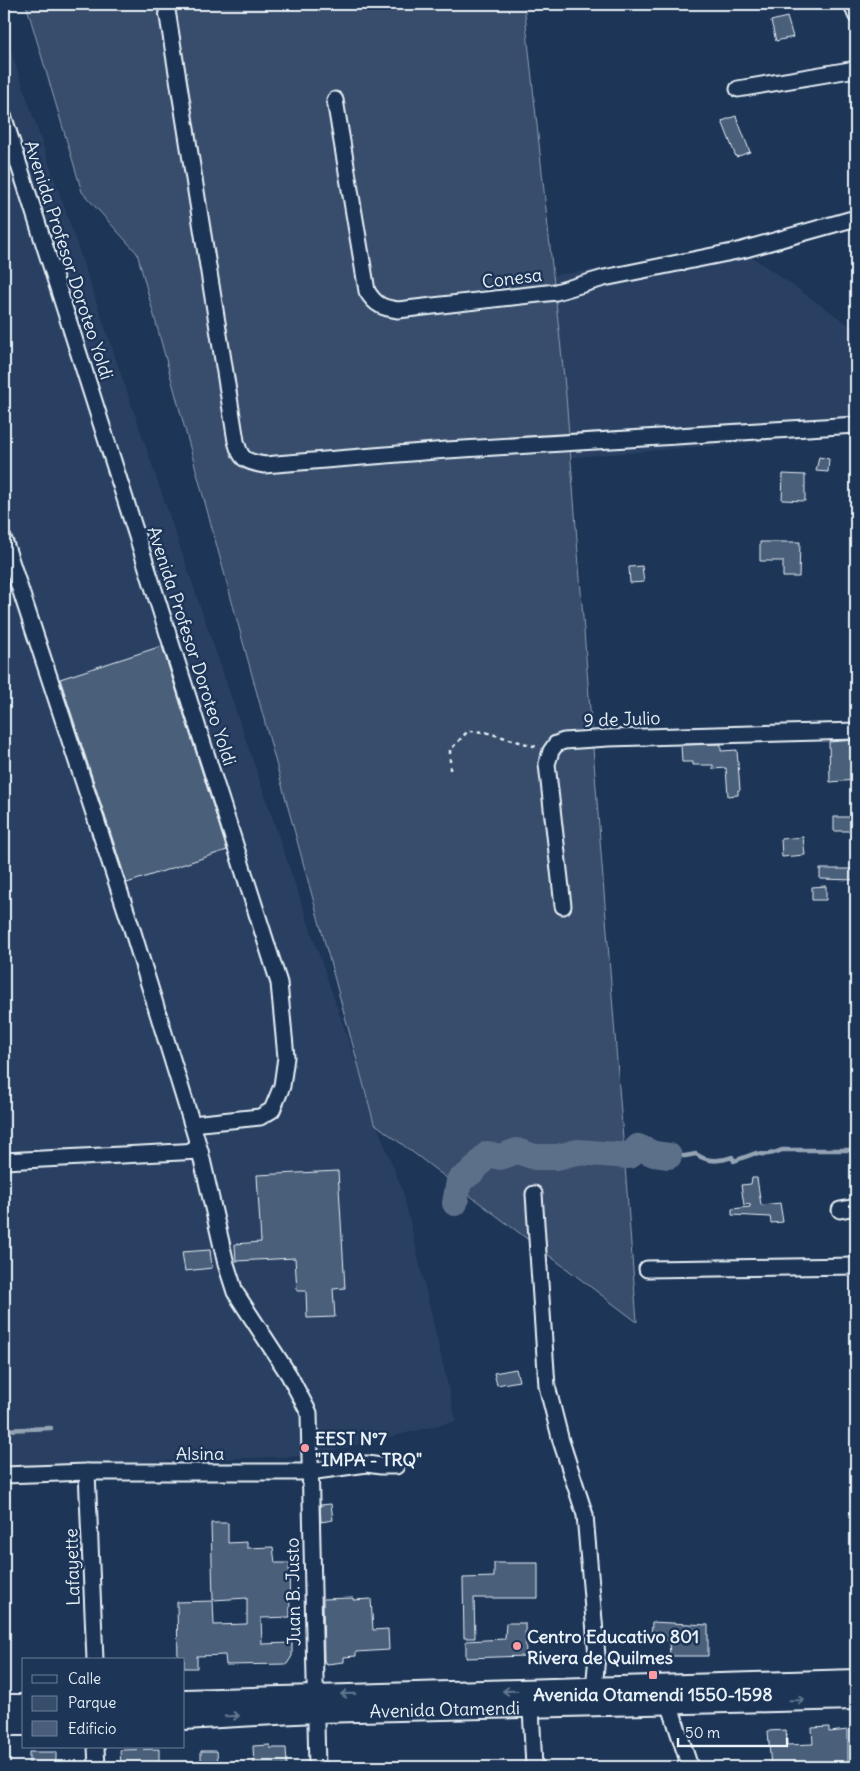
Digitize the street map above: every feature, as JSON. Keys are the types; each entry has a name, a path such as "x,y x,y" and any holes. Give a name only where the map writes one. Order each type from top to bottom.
{"main road":[{"name":"Avenida Otamendi","path":"185,1700 531,1708 856,1680"},
{"name":"Avenida Otamendi","path":"185,1719 315,1704 594,1689 666,1696 856,1699"},
{"path":"4,1705 22,1705"},
{"path":"4,1725 22,1725"}],"street":[{"path":"166,4 236,441 239,454 249,462 264,465 447,450 856,426"},
{"path":"852,4 856,15"},
{"path":"738,89 856,69"},
{"name":"Conesa","path":"335,100 367,291 372,301 383,308 398,310 556,292 604,278 742,250 856,218"},
{"name":"Avenida Profesor Doroteo Yoldi","path":"4,118 279,983 286,1057 282,1086 272,1110 260,1117 192,1124"},
{"name":"Juan B. Justo","path":"4,540 132,929 192,1124 226,1264 236,1292 289,1375 309,1413 317,1767"},
{"name":"9 de Julio","path":"551,751 556,744 564,740 856,731"},
{"path":"551,751 547,764 563,906"},
{"path":"4,1161 200,1151"},
{"path":"534,1194 547,1386 561,1441 585,1515 597,1656 594,1689"},
{"path":"840,1210 856,1208"},
{"path":"647,1269 856,1266"},
{"name":"Alsina","path":"4,1475 87,1472 310,1472 367,1464 396,1466"},
{"name":"Lafayette","path":"87,1472 95,1658"},
{"path":"666,1696 690,1767"},
{"path":"531,1708 534,1767"},
{"path":"96,1748 97,1767"}],"path":[{"path":"450,770 450,750 468,731 485,732 551,751"}],"shaded area":[{"path":"4,31 381,1136 403,1192 456,1421 310,1456 4,1466"},
{"path":"742,250 856,330 856,434 235,485 399,296"}],"green space":[{"path":"26,4 524,4 566,396 637,1322 374,1123 137,253 82,192"}],"building":[{"path":"787,17 793,37 776,41 771,21"},
{"path":"736,116 750,152 736,157 722,121"},
{"path":"819,457 829,459 828,472 816,471"},
{"path":"783,474 805,475 805,501 782,500"},
{"path":"760,542 800,542 799,577 783,577 783,561 760,561"},
{"path":"642,566 644,582 630,583 629,567"},
{"path":"162,646 227,850 127,883 60,679"},
{"path":"856,740 856,780 830,782 829,742"},
{"path":"721,744 721,751 737,750 740,790 738,790 738,795 728,796 726,768 713,769 713,765 693,765 693,762 682,762 681,745"},
{"path":"834,817 855,817 854,831 834,831"},
{"path":"803,837 805,855 782,857 781,839"},
{"path":"820,869 856,869 856,880 820,879"},
{"path":"826,886 826,900 812,900 812,887"},
{"path":"338,1171 345,1288 333,1289 335,1317 307,1318 306,1291 297,1291 295,1258 236,1261 235,1244 261,1242 257,1175"},
{"path":"752,1178 757,1178 761,1205 780,1203 783,1222 771,1223 770,1217 732,1215 732,1209 750,1207 750,1204 744,1205 741,1185 751,1184"},
{"path":"210,1250 212,1268 185,1271 182,1252"},
{"path":"516,1369 519,1381 497,1385 494,1373"},
{"path":"331,1504 333,1520 321,1522 320,1505"},
{"path":"211,1523 228,1523 228,1543 247,1542 247,1548 273,1547 275,1563 289,1563 290,1617 261,1618 262,1644 292,1643 292,1656 287,1664 226,1665 225,1655 197,1656 197,1668 185,1668 185,1658 178,1658 177,1602 213,1601 214,1625 247,1624 247,1598 213,1600"},
{"path":"494,1563 538,1563 538,1598 474,1598 475,1638 464,1638 463,1578 494,1577"},
{"path":"353,1598 353,1600 371,1599 373,1630 388,1629 389,1650 356,1652 356,1656 344,1657 344,1662 327,1664 324,1661 323,1599"},
{"path":"652,1622 708,1625 708,1656 670,1656 669,1640 651,1640"},
{"path":"506,1623 525,1623 526,1656 466,1658 466,1641 505,1639"},
{"path":"829,1727 829,1732 848,1730 848,1767 771,1767 768,1731 786,1730 787,1745 813,1744 812,1728"},
{"path":"270,1745 270,1748 286,1748 287,1765 282,1765 282,1767 254,1767 253,1746"},
{"path":"159,1749 159,1767 121,1766 120,1750"},
{"path":"201,1751 217,1751 218,1767 201,1767"},
{"path":"29,1752 56,1752 56,1767 29,1765"}],"waterway":[{"path":"455,1203 459,1181 472,1172 488,1154 500,1157 517,1151 535,1157 557,1157 577,1152 629,1156 638,1147 654,1154 669,1156"},
{"path":"669,1156 696,1154 704,1159 713,1160 732,1157 734,1161 756,1153 766,1154 782,1150 856,1150"},
{"path":"4,1430 51,1428"}],"place":[{"name":"EEST N°7 \"IMPA - TRQ\"","path":"305,1448"},
{"name":"Centro Educativo 801 Rivera de Quilmes","path":"517,1646"},
{"name":"Avenida Otamendi 1550-1598","path":"653,1675"}]}
